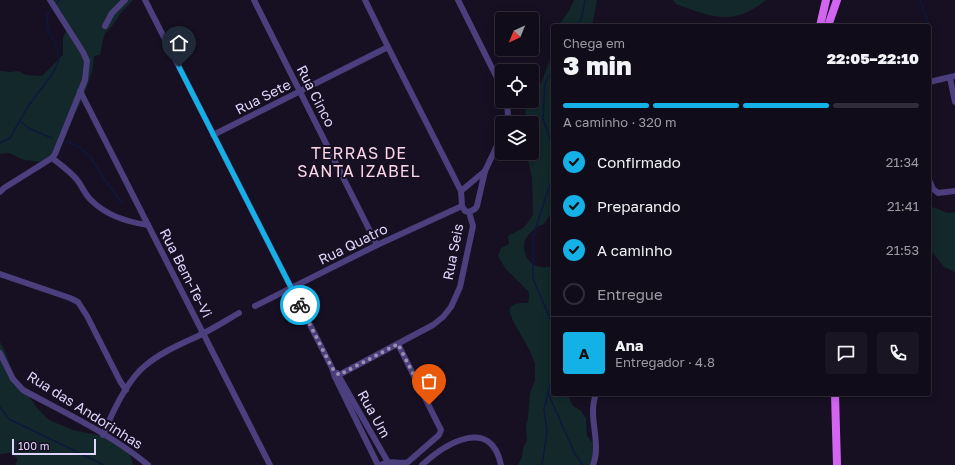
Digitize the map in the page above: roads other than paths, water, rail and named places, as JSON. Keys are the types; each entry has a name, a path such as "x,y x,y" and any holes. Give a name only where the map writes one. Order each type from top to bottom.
{"main road":[{"path":"820,24 826,0"},
{"path":"829,24 837,0"},
{"path":"835,396 838,465"}],"street":[{"path":"105,26 112,13 125,0"},
{"path":"145,0 337,376"},
{"name":"Rua Cinco","path":"254,0 377,245"},
{"name":"Rua Seis","path":"337,376 433,325 443,317 451,307 463,276 473,226 469,212 465,211 462,206 460,190 365,0"},
{"path":"458,0 495,74"},
{"path":"1,189 52,158 85,80 87,60 53,4"},
{"name":"Rua Sete","path":"214,135 388,47"},
{"path":"931,82 952,77 955,102"},
{"name":"Rua Bem-Te-Vi","path":"80,91 270,465"},
{"path":"469,212 477,206 485,171 495,150"},
{"path":"52,158 77,180 85,194 100,209 131,222 148,225"},
{"path":"460,190 485,171"},
{"path":"931,184 933,189 940,194 955,191"},
{"name":"Rua Quatro","path":"255,306 377,245 462,206"},
{"path":"0,274 78,302 126,390"},
{"path":"103,435 126,390 139,371 154,359 239,313"},
{"path":"379,465 408,462 439,435 441,430 398,344"},
{"name":"Rua das Andorinhas","path":"0,353 13,379 23,390 135,454 148,465"},
{"name":"Rua Um","path":"337,376 389,463"},
{"name":"Rua Um","path":"337,376 379,465"},
{"path":"593,465 596,451 593,412 596,396"},
{"path":"422,465 443,448 455,442 480,437 490,441 495,447 502,465"}],"waterway":[{"path":"55,5 59,0"},
{"path":"578,24 582,17 585,0"},
{"path":"920,0 929,24"},
{"path":"0,143 10,138 27,108 53,73 59,60 57,48 48,29 47,15 52,8"},
{"path":"551,72 545,83 543,119 551,141"},
{"path":"20,121 30,129 52,138"},
{"path":"66,141 79,147 90,156 102,176 123,204"},
{"path":"551,182 533,236 533,279 551,320"},
{"path":"542,465 547,432 544,409 551,381"},
{"path":"548,393 575,454 583,465"},
{"path":"0,407 9,419 104,465"}],"district":[{"name":"TERRAS DE SANTA IZABEL","path":"359,162"}]}
